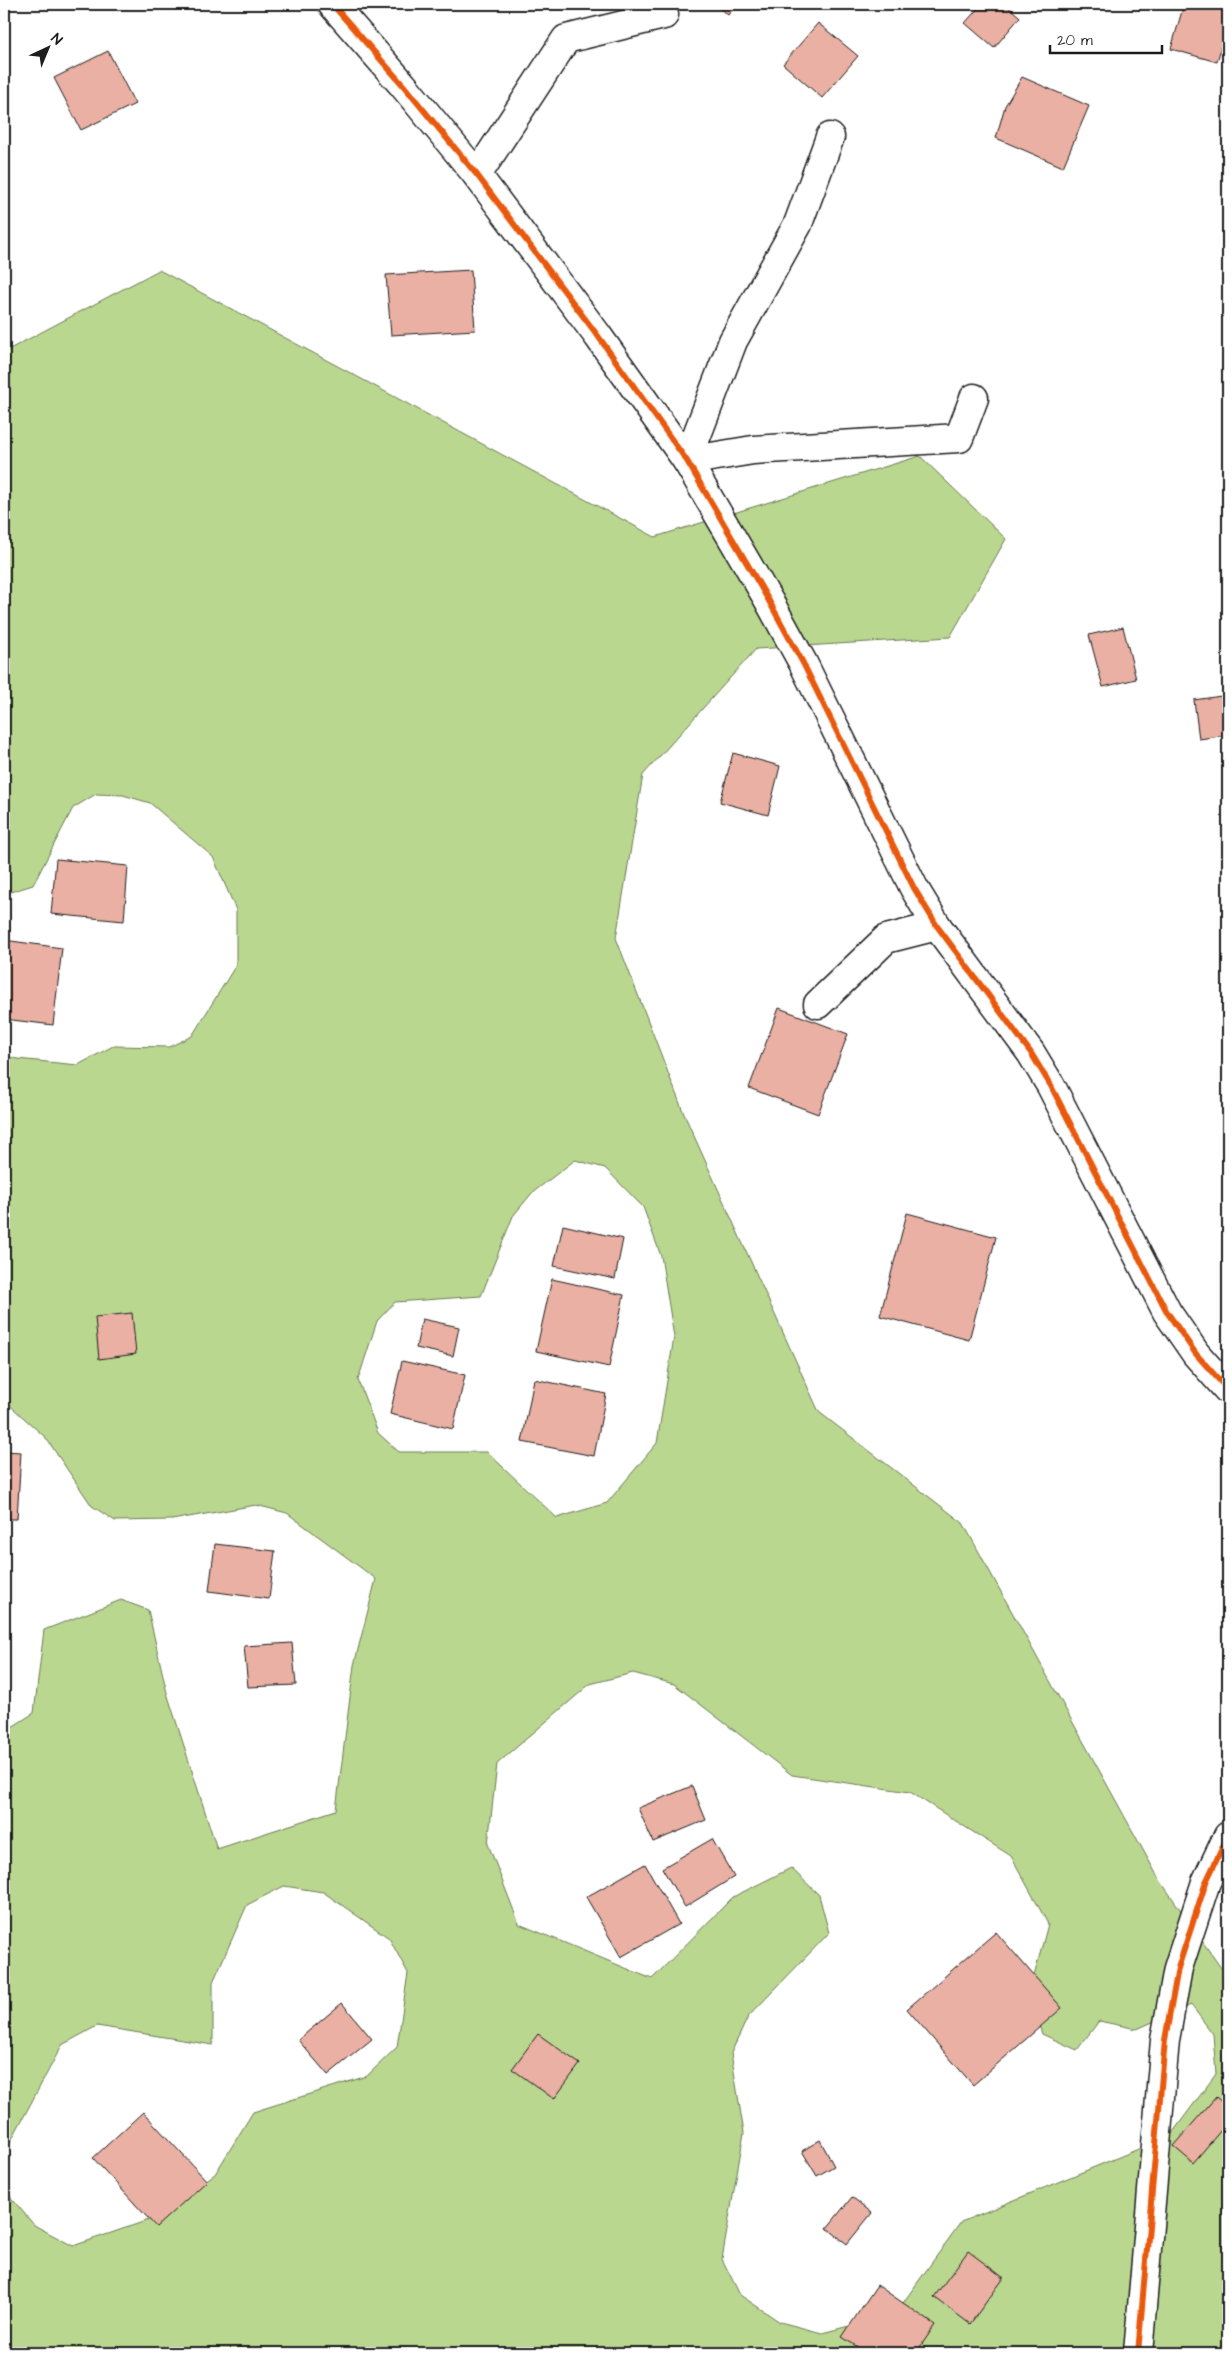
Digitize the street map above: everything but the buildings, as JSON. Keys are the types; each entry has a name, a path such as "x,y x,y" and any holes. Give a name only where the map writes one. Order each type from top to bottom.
{"street":[{"path":"332,4 403,85 477,175 598,336 687,461 769,601 807,672 914,888 937,926 1031,1053 1167,1312 1196,1354 1228,1390"},
{"path":"477,175 566,39 664,15"},
{"path":"687,461 733,341 798,224 830,137"},
{"path":"687,461 753,450 959,438 974,398"},
{"path":"818,1004 886,939 937,926"},
{"path":"1138,2353 1165,2040 1178,1968 1206,1882 1228,1836"}],"green space":[{"path":"159,270 655,537 920,456 1006,539 950,637 756,649 643,775 616,938 684,1114 819,1412 963,1523 1159,1879 1228,1978 1228,2340 1217,2353 4,2353 4,1732 34,1713 44,1630 121,1600 148,1610 167,1693 217,1849 336,1810 354,1665 376,1579 287,1513 256,1505 172,1520 115,1521 92,1506 46,1438 4,1400 4,1055 17,1059 78,1065 113,1046 169,1047 192,1036 236,965 236,910 213,857 150,803 123,795 96,794 73,808 33,885 4,894 4,352","holes":["575,1160 605,1168 643,1207 661,1256 674,1337 657,1443 607,1503 557,1518 487,1452 399,1452 378,1433 358,1380 377,1321 395,1302 481,1296 513,1216 532,1193","633,1673 674,1684 792,1775 910,1792 1011,1856 1048,1924 1029,1995 1042,2034 1077,2050 1099,2021 1137,2029 1191,2005 1213,2034 1216,2074 1170,2136 961,2222 895,2314 822,2333 780,2322 740,2295 722,2259 744,2133 731,2053 748,2017 829,1933 819,1895 791,1868 733,1897 652,1979 519,1924 488,1844 497,1764 590,1684","284,1886 323,1892 389,1938 408,1973 397,2047 367,2076 253,2112 215,2174 149,2220 73,2246 34,2225 8,2194 6,2150 62,2045 97,2026 213,2045 213,1982 247,1905"]}],"cycle path":[{"path":"332,4 403,85 477,175 598,336 687,461 803,663 914,888 937,926 1031,1053 1051,1086 1167,1312 1196,1354 1228,1390"},
{"path":"1138,2353 1165,2040 1178,1968 1206,1882 1228,1836"}]}
